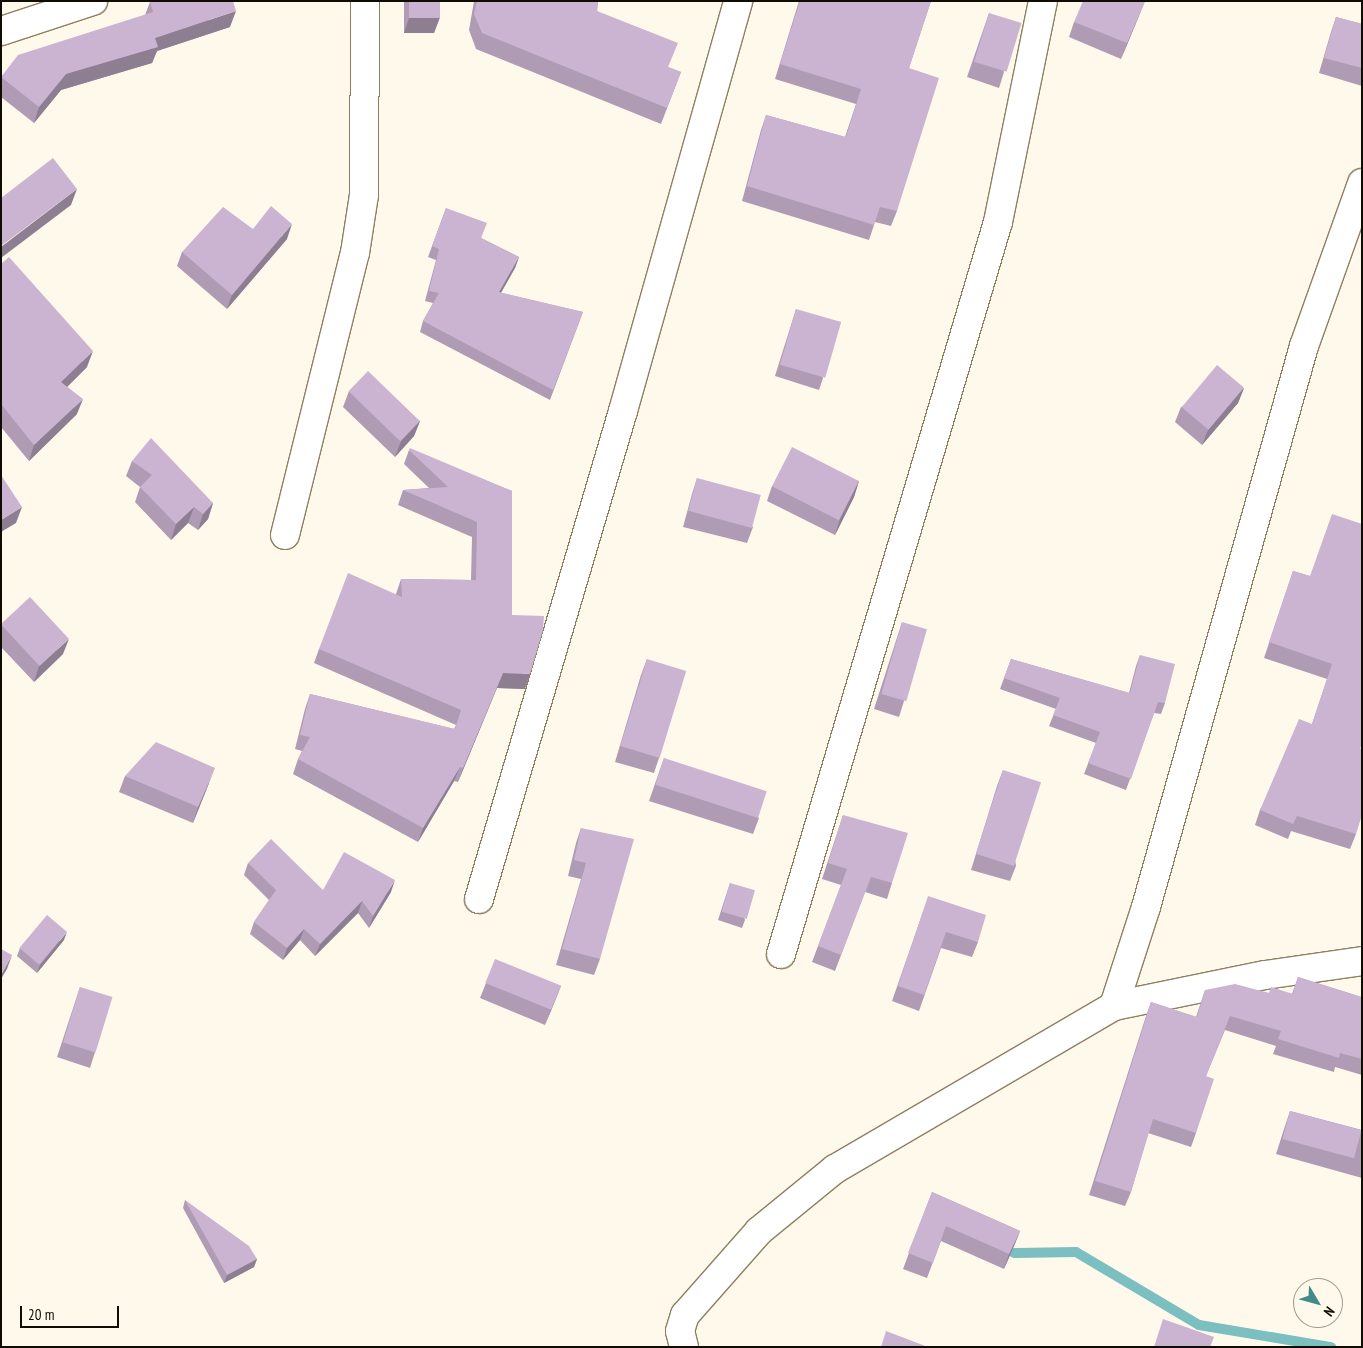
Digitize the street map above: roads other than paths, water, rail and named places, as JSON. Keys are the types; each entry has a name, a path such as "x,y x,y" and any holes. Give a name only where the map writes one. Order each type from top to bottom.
{"street":[{"path":"1,31 93,1"},
{"path":"286,535 355,253 364,195 365,1"},
{"path":"479,899 623,411 738,1"},
{"path":"781,954 998,222 1043,1"},
{"path":"1114,1006 1146,907 1304,346 1362,184"},
{"path":"684,1347 680,1331 685,1315 759,1231 835,1169 1114,1006 1265,975 1362,962"}],"waterway":[{"path":"1014,1253 1076,1252 1199,1325 1331,1347"}]}
